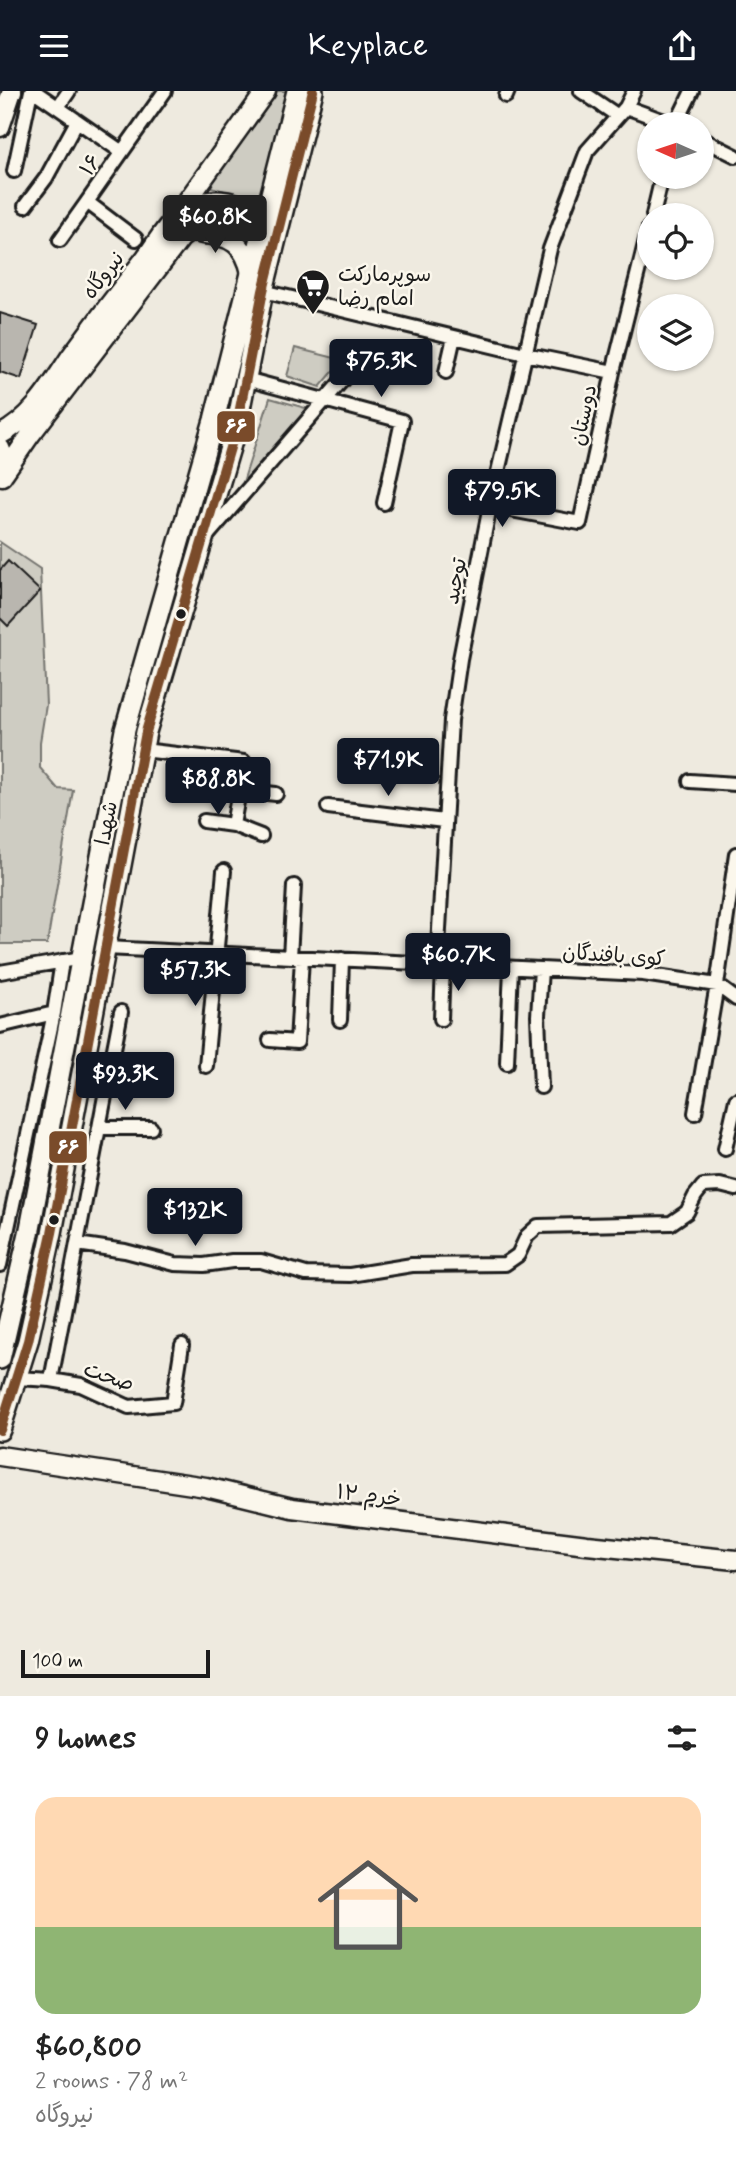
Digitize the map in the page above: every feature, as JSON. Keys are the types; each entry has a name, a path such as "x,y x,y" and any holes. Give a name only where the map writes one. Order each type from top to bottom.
{"main road":[{"path":"0,127 12,91"},
{"path":"175,217 265,91"},
{"path":"270,228 297,91"},
{"path":"270,228 313,91"},
{"name":"نیروگاه","path":"2,476 34,410 175,217 206,201 230,201 256,214 270,228"},
{"path":"181,238 196,228 223,225 270,228"},
{"name":"شهدا","path":"0,1359 30,1229 72,960 125,730 208,441 251,273 270,228"},
{"name":"شهدا","path":"0,1430 28,1341 52,1233 143,750 231,447 263,291 270,228"},
{"path":"181,238 198,234 234,241 247,258 251,273"},
{"name":"نیروگاه","path":"0,435 25,429 181,238"},
{"path":"208,441 231,447"},
{"name":"نیروگاه","path":"0,448 5,460 2,476"},
{"name":"خرم ۱۲","path":"0,1456 206,1487 292,1508 587,1545 736,1560"}],"street":[{"name":"۱۶","path":"33,91 122,152 87,202 136,239"},
{"path":"14,171 33,91"},
{"path":"58,107 69,91"},
{"path":"122,152 165,91"},
{"path":"581,91 622,111 637,115"},
{"name":"توحید","path":"441,1020 444,821 451,720 490,506 550,249 587,151 622,111 634,91"},
{"path":"681,112 692,91"},
{"path":"25,206 46,178 77,121"},
{"path":"714,145 736,156"},
{"path":"60,240 87,202"},
{"name":"دوستان","path":"490,506 580,523 637,276"},
{"path":"263,291 613,372"},
{"path":"446,372 454,337"},
{"path":"203,540 351,370"},
{"path":"246,379 402,421 384,503"},
{"path":"143,750 244,762 233,825"},
{"path":"690,781 736,784"},
{"path":"205,791 239,790 276,794"},
{"path":"328,807 444,821"},
{"path":"205,821 233,825 261,836"},
{"path":"695,1113 718,985 736,853"},
{"path":"206,1066 224,871"},
{"path":"270,1040 297,1042 293,886"},
{"name":"کوی بافندگان","path":"106,948 643,974 718,985 736,999"},
{"path":"0,972 72,960 54,1013 4,1231 0,1265"},
{"path":"340,1020 342,960"},
{"path":"507,1063 510,968"},
{"path":"541,969 538,1016 541,1087"},
{"path":"51,1380 121,1012"},
{"path":"0,1026 54,1013"},
{"path":"724,1149 736,1100"},
{"path":"99,1128 151,1128"},
{"path":"77,1244 125,1251 175,1264 261,1261 306,1274 349,1275 412,1265 505,1264 518,1255 527,1236 538,1226 671,1223 687,1212 703,1186 720,1185 736,1189"},
{"path":"4,1231 30,1229"},
{"name":"صحت","path":"17,1378 81,1385 129,1406 173,1403 182,1345"}],"shaded area":[{"path":"275,91 291,91 260,202 208,186"},
{"path":"295,348 343,360 320,387 287,376"},
{"path":"270,398 309,409 243,482"},
{"path":"0,542 40,569 46,705 40,742 40,768 58,789 73,790 47,944 0,944"}],"building":[{"path":"0,313 38,325 21,379 0,372"},
{"path":"8,561 40,591 8,626 0,618 0,570"}],"transit line":[{"name":"۶۶","path":"0,1430 28,1341 52,1233 146,732 237,424 263,291 313,91"}],"place":[{"name":"سوپرمارکت امام رضا","path":"313,316"}]}
